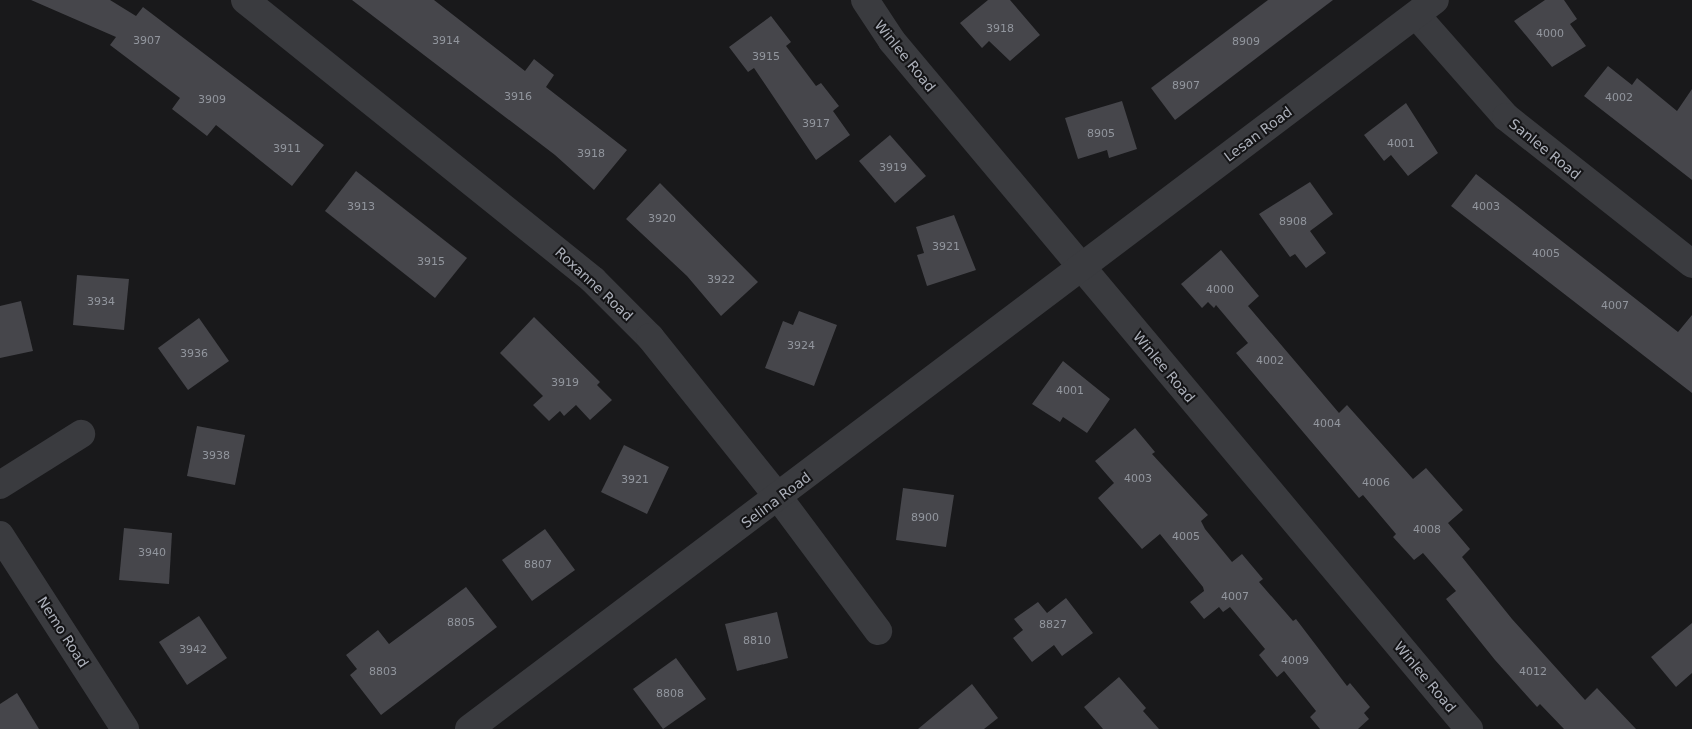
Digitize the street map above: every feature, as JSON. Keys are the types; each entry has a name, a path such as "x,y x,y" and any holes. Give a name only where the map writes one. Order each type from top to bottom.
{"street":[{"name":"Roxanne Road","path":"245,0 593,280 650,337 779,498 878,631"},
{"name":"Winlee Road","path":"865,0 892,41 1080,268 1469,729"},
{"name":"Lesan Road","path":"1080,268 1425,7"},
{"name":"Sanlee Road","path":"1425,7 1506,118 1692,264"},
{"name":"Selina Road","path":"470,729 779,498 1080,268"},
{"path":"0,485 81,434"},
{"name":"Nemo Road","path":"0,535 125,729"}],"building":[{"path":"31,0 110,0 136,16 143,7 324,145 292,186 216,125 207,136 172,109 180,98 110,45 116,37"},
{"path":"352,0 434,0 525,71 534,59 554,75 546,87 627,150 594,190 555,155"},
{"path":"988,0 1010,0 1040,35 1010,61 989,41 982,48 960,23"},
{"path":"1268,0 1333,0 1175,120 1151,88"},
{"path":"1545,0 1564,0 1577,19 1570,24 1586,46 1552,67 1514,21"},
{"path":"771,16 791,42 786,46 816,86 821,83 839,106 833,111 850,135 816,160 754,68 748,72 729,47"},
{"path":"1608,66 1632,85 1637,78 1677,111 1692,89 1692,180 1584,96"},
{"path":"1122,101 1137,149 1109,158 1107,150 1078,159 1065,118"},
{"path":"1406,103 1438,153 1408,176 1391,155 1384,161 1364,135"},
{"path":"890,135 926,176 895,203 859,161"},
{"path":"356,171 467,258 435,298 325,211"},
{"path":"1476,174 1678,332 1692,315 1692,393 1451,206"},
{"path":"1310,182 1333,214 1310,231 1326,253 1306,268 1295,254 1290,257 1259,214"},
{"path":"660,183 758,282 721,316 687,276 626,219"},
{"path":"954,215 976,270 927,286 917,255 924,253 916,227"},
{"path":"1221,250 1259,296 1248,306 1339,413 1347,405 1413,479 1426,468 1463,510 1448,523 1470,549 1462,557 1512,619 1585,700 1597,688 1636,729 1564,729 1540,704 1537,707 1495,660 1446,599 1456,591 1423,553 1414,560 1393,537 1396,534 1363,495 1359,498 1236,353 1248,343 1216,305 1214,308 1208,302 1202,308 1181,284"},
{"path":"77,275 129,279 124,330 73,325"},
{"path":"21,301 33,351 0,358 0,306"},
{"path":"799,311 837,325 814,386 765,368 783,321 793,325"},
{"path":"534,317 600,382 597,385 612,400 590,420 576,405 564,416 560,411 549,421 533,405 543,396 500,353"},
{"path":"199,318 229,361 188,390 158,348"},
{"path":"1063,361 1110,399 1087,433 1063,417 1060,422 1032,404"},
{"path":"197,426 245,435 235,485 187,476"},
{"path":"1135,428 1155,452 1152,454 1208,515 1201,521 1205,529 1232,562 1242,554 1263,579 1259,582 1293,621 1296,619 1347,686 1350,683 1370,707 1364,713 1369,719 1358,729 1320,729 1310,717 1316,711 1284,671 1277,677 1259,655 1265,649 1230,607 1223,612 1219,607 1204,619 1190,602 1204,591 1203,587 1160,534 1142,549 1098,498 1114,483 1095,461"},
{"path":"624,445 669,467 647,514 601,492"},
{"path":"903,488 954,495 946,547 896,540"},
{"path":"124,528 172,533 169,584 119,580"},
{"path":"545,529 575,570 532,601 502,560"},
{"path":"466,587 497,627 381,715 350,675 357,669 346,655 378,630 389,644"},
{"path":"1066,598 1093,633 1062,656 1054,645 1032,662 1013,638 1023,630 1014,619 1038,602 1047,613"},
{"path":"777,612 788,658 737,671 725,624"},
{"path":"199,616 227,658 187,685 159,642"},
{"path":"1692,623 1692,673 1676,687 1651,657"},
{"path":"676,658 706,699 663,729 633,689"},
{"path":"1119,677 1146,708 1143,711 1159,729 1103,729 1084,707"},
{"path":"972,684 998,718 984,729 918,729"},
{"path":"17,693 39,729 0,729 0,704"}]}
